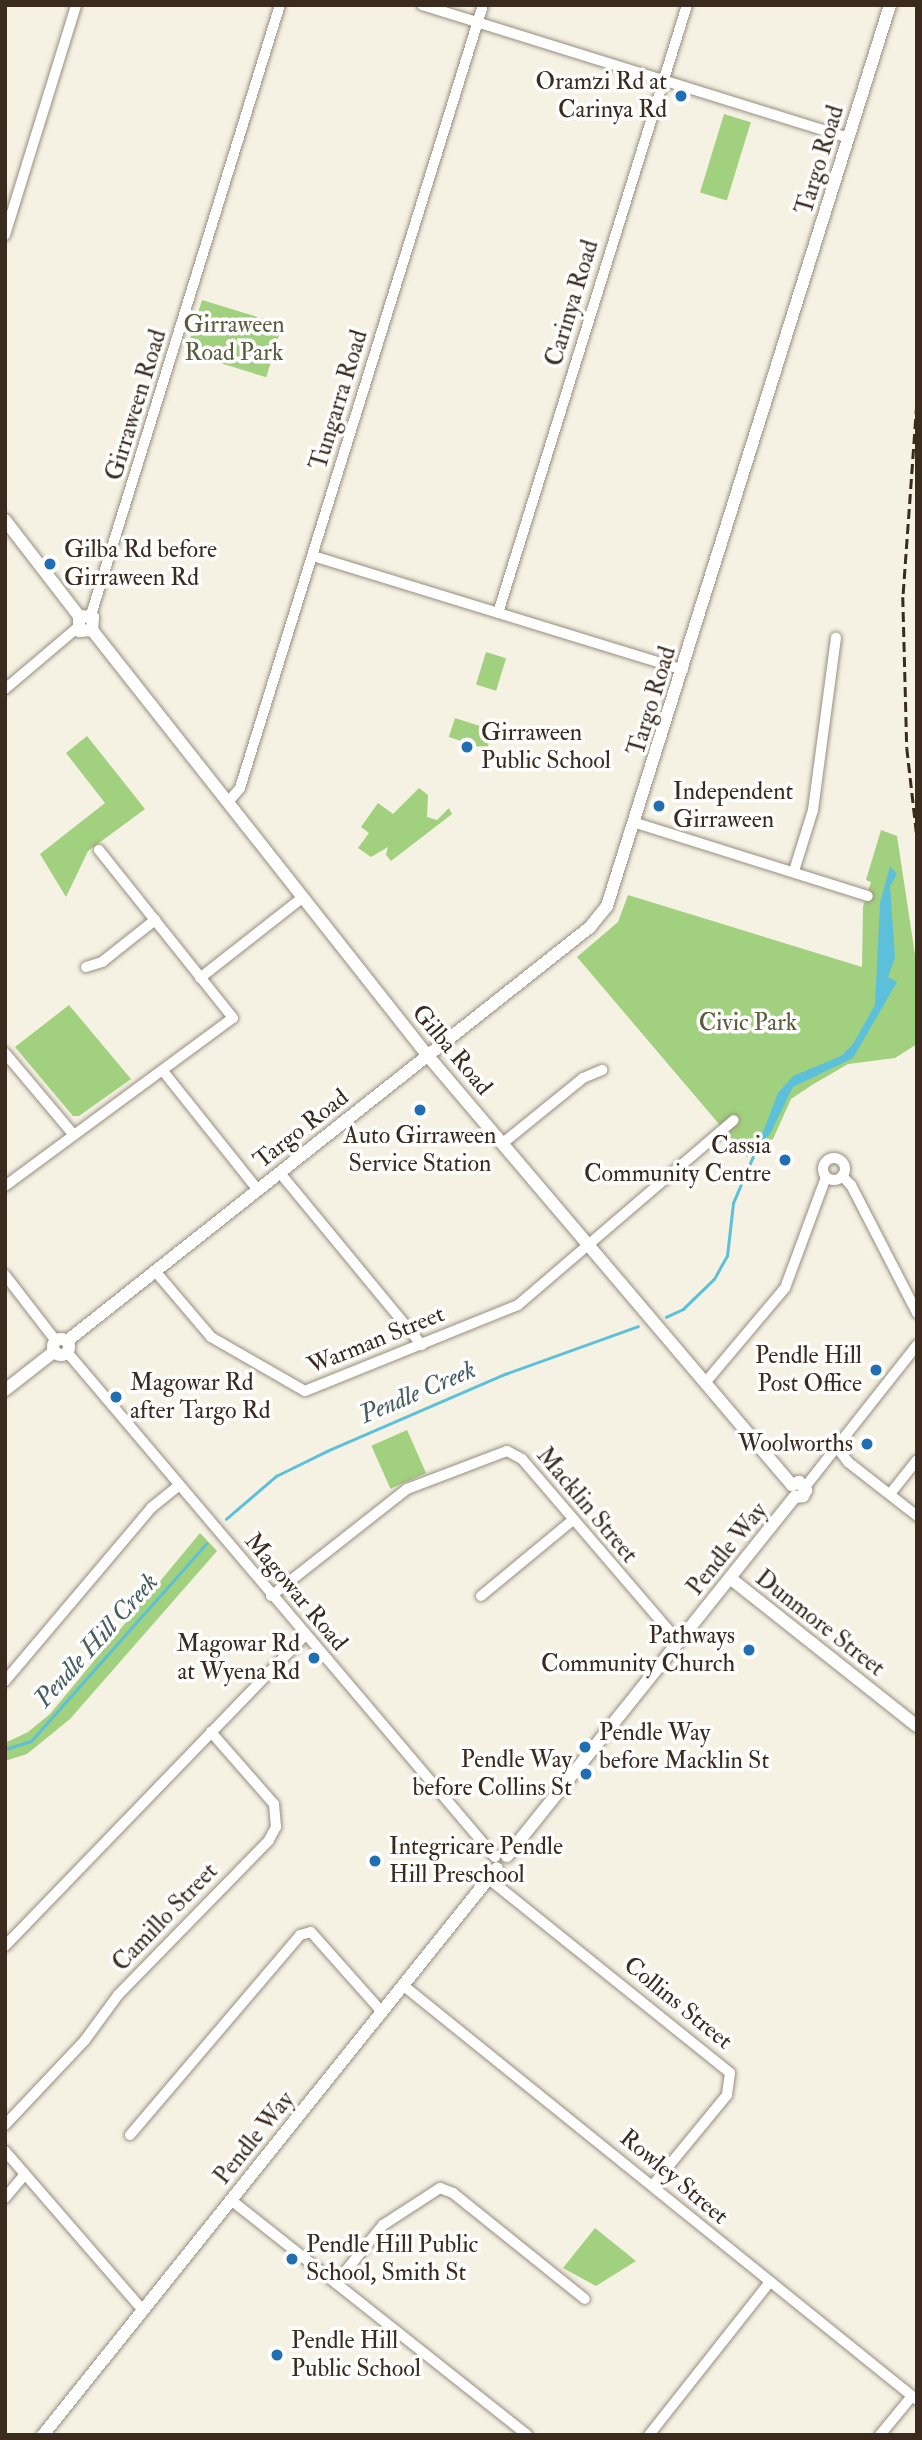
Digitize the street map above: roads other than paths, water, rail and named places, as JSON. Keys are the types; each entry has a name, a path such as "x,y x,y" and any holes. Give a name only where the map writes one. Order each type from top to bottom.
{"street":[{"path":"5,235 76,5"},
{"name":"Girraween Road","path":"82,620 281,5"},
{"path":"422,5 849,138"},
{"name":"Tungarra Road","path":"228,802 240,788 483,5"},
{"name":"Carinya Road","path":"498,613 687,5"},
{"name":"Targo Road","path":"5,1390 595,923 614,891 636,823 890,5"},
{"path":"5,520 82,620 5,689"},
{"path":"313,556 683,670"},
{"name":"Gilba Road","path":"82,620 95,622 92,630 428,1056 797,1490"},
{"path":"794,871 813,810 836,638"},
{"path":"636,823 868,896"},
{"path":"5,1186 233,1018 99,850"},
{"path":"200,978 302,898"},
{"path":"86,967 102,962 155,920"},
{"path":"5,1053 74,1134"},
{"path":"502,1143 583,1078 602,1070"},
{"path":"163,1071 258,1190"},
{"name":"Warman Street","path":"155,1271 211,1337 305,1391 518,1305 590,1247 734,1120"},
{"path":"705,1383 785,1289 826,1177 824,1163 834,1158 844,1166 842,1176"},
{"path":"280,1173 422,1345"},
{"path":"826,1177 842,1176 851,1185 917,1313"},
{"name":"Magowar Road","path":"5,1275 61,1346 271,1596 500,1860"},
{"name":"Pendle Way","path":"43,2435 404,1986 489,1879 500,1860 917,1345"},
{"path":"836,1446 848,1462 917,1516"},
{"name":"Macklin Street","path":"271,1596 407,1489 500,1452 522,1459 679,1642"},
{"path":"890,1494 917,1460"},
{"path":"5,1682 151,1508 179,1485"},
{"path":"481,1596 573,1520"},
{"name":"Dunmore Street","path":"730,1578 917,1726"},
{"path":"5,1946 305,1635"},
{"name":"Camillo Street","path":"5,2125 85,2040 118,1995 269,1840 276,1827 274,1804 211,1732"},
{"name":"Collins Street","path":"489,1879 730,2073 727,2095 653,2185"},
{"path":"130,2135 300,1935 311,1932 383,2012"},
{"name":"Rowley Street","path":"404,1986 914,2398"},
{"path":"5,2151 142,2309"},
{"path":"5,2198 24,2174"},
{"path":"336,2283 383,2225 440,2188 453,2193 584,2299"},
{"path":"231,2200 527,2435"},
{"path":"649,2435 769,2283"},
{"path":"880,2435 914,2398"}],"water":[{"path":"890,866 897,874 890,886 895,957 888,977 897,982 853,1058 793,1087 770,1134 757,1147 778,1093 793,1076 841,1056 853,1044 875,1005 880,903"}],"waterway":[{"name":"Pendle Creek","path":"666,1317 683,1309 714,1279 727,1256 733,1203 757,1147"},
{"name":"Pendle Creek","path":"226,1519 276,1476 327,1451 505,1374 638,1326"},
{"name":"Pendle Hill Creek","path":"5,1749 31,1741 206,1544"}],"railway":[{"path":"917,404 903,597 907,748 917,836"},
{"path":"917,538 917,698"}],"place":[{"name":"Oramzi Rd at Carinya Rd","path":"681,96"},
{"name":"Gilba Rd before Girraween Rd","path":"50,564"},
{"name":"Girraween Public School","path":"467,747"},
{"name":"Independent Girraween","path":"659,806"},
{"name":"Auto Girraween Service Station","path":"420,1110"},
{"name":"Cassia Community Centre","path":"785,1160"},
{"name":"Pendle Hill Post Office","path":"876,1370"},
{"name":"Magowar Rd after Targo Rd","path":"116,1397"},
{"name":"Woolworths","path":"867,1444"},
{"name":"Pathways Community Church","path":"749,1650"},
{"name":"Magowar Rd at Wyena Rd","path":"314,1658"},
{"name":"Pendle Way before Macklin St","path":"585,1747"},
{"name":"Pendle Way before Collins St","path":"586,1774"},
{"name":"Integricare Pendle Hill Preschool","path":"375,1861"},
{"name":"Pendle Hill Public School, Smith St","path":"292,2259"},
{"name":"Pendle Hill Public School","path":"277,2355"}],"park label":[{"name":"Girraween Road Park","path":"234,339"},
{"name":"Civic Park","path":"748,1023"}]}
